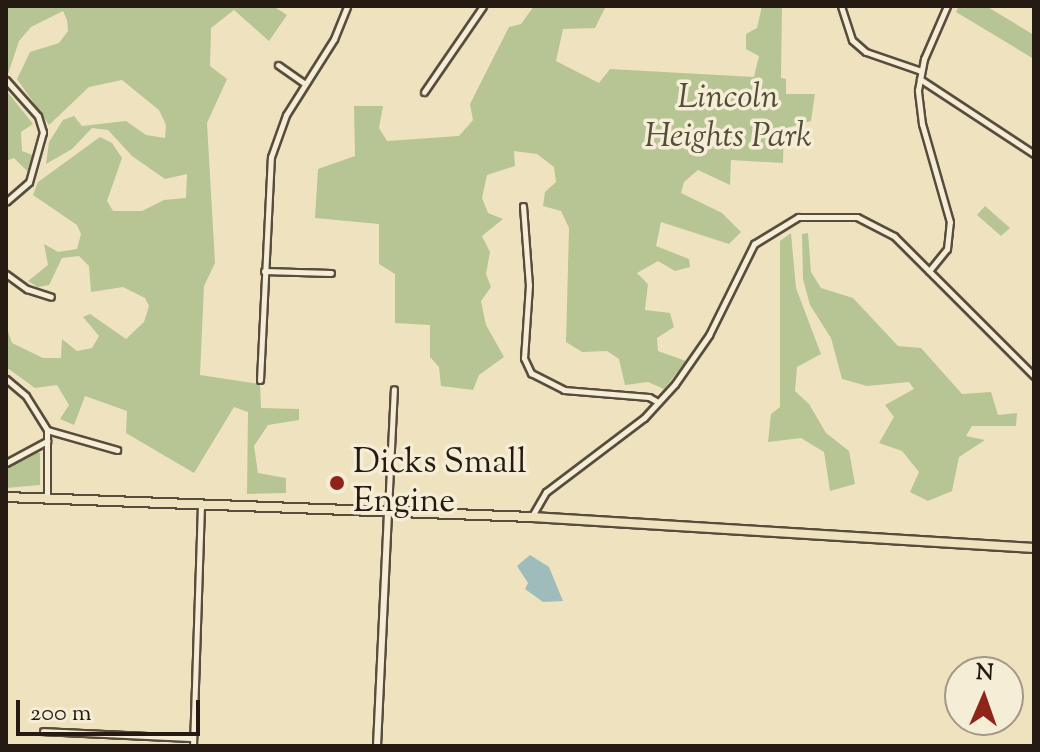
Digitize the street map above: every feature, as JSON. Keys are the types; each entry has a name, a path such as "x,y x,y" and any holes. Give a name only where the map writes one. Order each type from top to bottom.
{"main road":[{"path":"6,497 532,517 1034,548"}],"street":[{"path":"260,380 271,157 304,83 334,39 347,6"},
{"path":"424,92 483,6"},
{"path":"841,6 852,40 866,52 921,71"},
{"path":"929,271 947,249 950,222 922,124 920,79 947,6"},
{"path":"278,65 304,83"},
{"path":"920,79 1034,154"},
{"path":"6,80 38,116 43,132 29,182 6,202"},
{"path":"523,206 529,285 524,358 531,373 564,390 649,397 658,402"},
{"path":"532,517 546,492 658,402 700,350 748,253 781,224 817,214 857,217 894,236 1034,376"},
{"path":"264,271 331,273"},
{"path":"6,274 51,297"},
{"path":"6,379 26,396 47,430 47,499"},
{"path":"377,746 394,389"},
{"path":"47,430 117,450"},
{"path":"6,463 47,441"},
{"path":"193,746 201,504"},
{"path":"43,731 193,738"}],"green space":[{"path":"6,6 273,6 287,15 269,41 234,10 211,28 210,66 227,79 207,123 215,263 204,286 200,375 260,384 261,408 299,409 299,420 268,425 254,446 258,473 286,478 286,493 247,494 248,412 234,407 194,473 126,433 127,411 85,396 74,425 60,419 69,405 57,385 35,388 6,367 6,326 12,343 43,358 61,358 62,339 77,351 92,348 99,336 83,317 90,314 126,339 144,322 149,306 145,298 123,287 91,292 89,266 79,256 62,258 49,285 38,287 28,281 48,265 44,244 58,252 77,249 81,234 77,225 33,195 38,182 100,137 112,143 122,158 107,201 113,211 142,211 164,200 186,198 187,174 165,179 132,156 108,130 92,128 72,149 46,164 49,142 63,120 74,116 82,126 126,121 146,135 165,138 166,125 159,110 122,80 89,87 49,125 17,79 30,52 59,43 68,31 67,20 63,11 31,27 19,41 7,77"},
{"name":"Lincoln Heights Park","path":"534,6 606,6 595,28 563,29 556,61 599,83 610,69 754,77 759,56 746,49 746,34 757,28 762,6 782,6 781,78 786,79 786,94 815,94 811,121 784,129 783,163 731,160 730,185 698,170 684,182 681,193 722,213 741,232 729,244 661,222 656,246 689,259 690,267 675,271 658,261 637,273 648,284 645,310 670,313 674,327 657,338 658,351 686,361 664,389 648,382 625,385 619,359 607,351 582,352 566,342 569,228 561,211 543,206 545,192 556,182 554,167 537,154 514,151 515,166 487,175 482,198 488,213 503,219 482,236 490,252 486,274 491,287 481,301 486,325 504,357 479,375 473,390 441,386 439,367 430,357 430,325 395,323 395,274 379,264 379,224 315,218 318,169 355,156 354,106 383,106 379,128 387,141 459,136 473,120 470,104 509,27 521,24"},
{"path":"959,6 986,6 1034,35 1034,59 956,12"},
{"path":"6,90 33,124 21,132 22,151 35,156 27,171 14,158 6,161"},
{"path":"985,206 1010,228 1001,236 977,215"},
{"path":"791,233 796,288 821,354 797,367 795,391 809,404 826,433 849,451 855,484 830,491 824,452 801,438 768,442 771,414 780,407 780,241"},
{"path":"808,233 811,272 821,288 853,298 898,346 921,348 962,394 991,392 998,415 1017,413 1016,426 972,426 966,436 985,440 959,457 952,491 928,501 910,492 919,472 902,451 879,443 894,417 885,405 914,389 909,382 867,386 842,379 831,338 810,305 803,279 802,234"},
{"path":"33,452 40,453 40,485 6,488 6,469"}],"water":[{"path":"530,555 549,567 563,601 543,602 525,589 528,583 517,566"}],"place":[{"name":"Dicks Small Engine","path":"337,483"}]}
